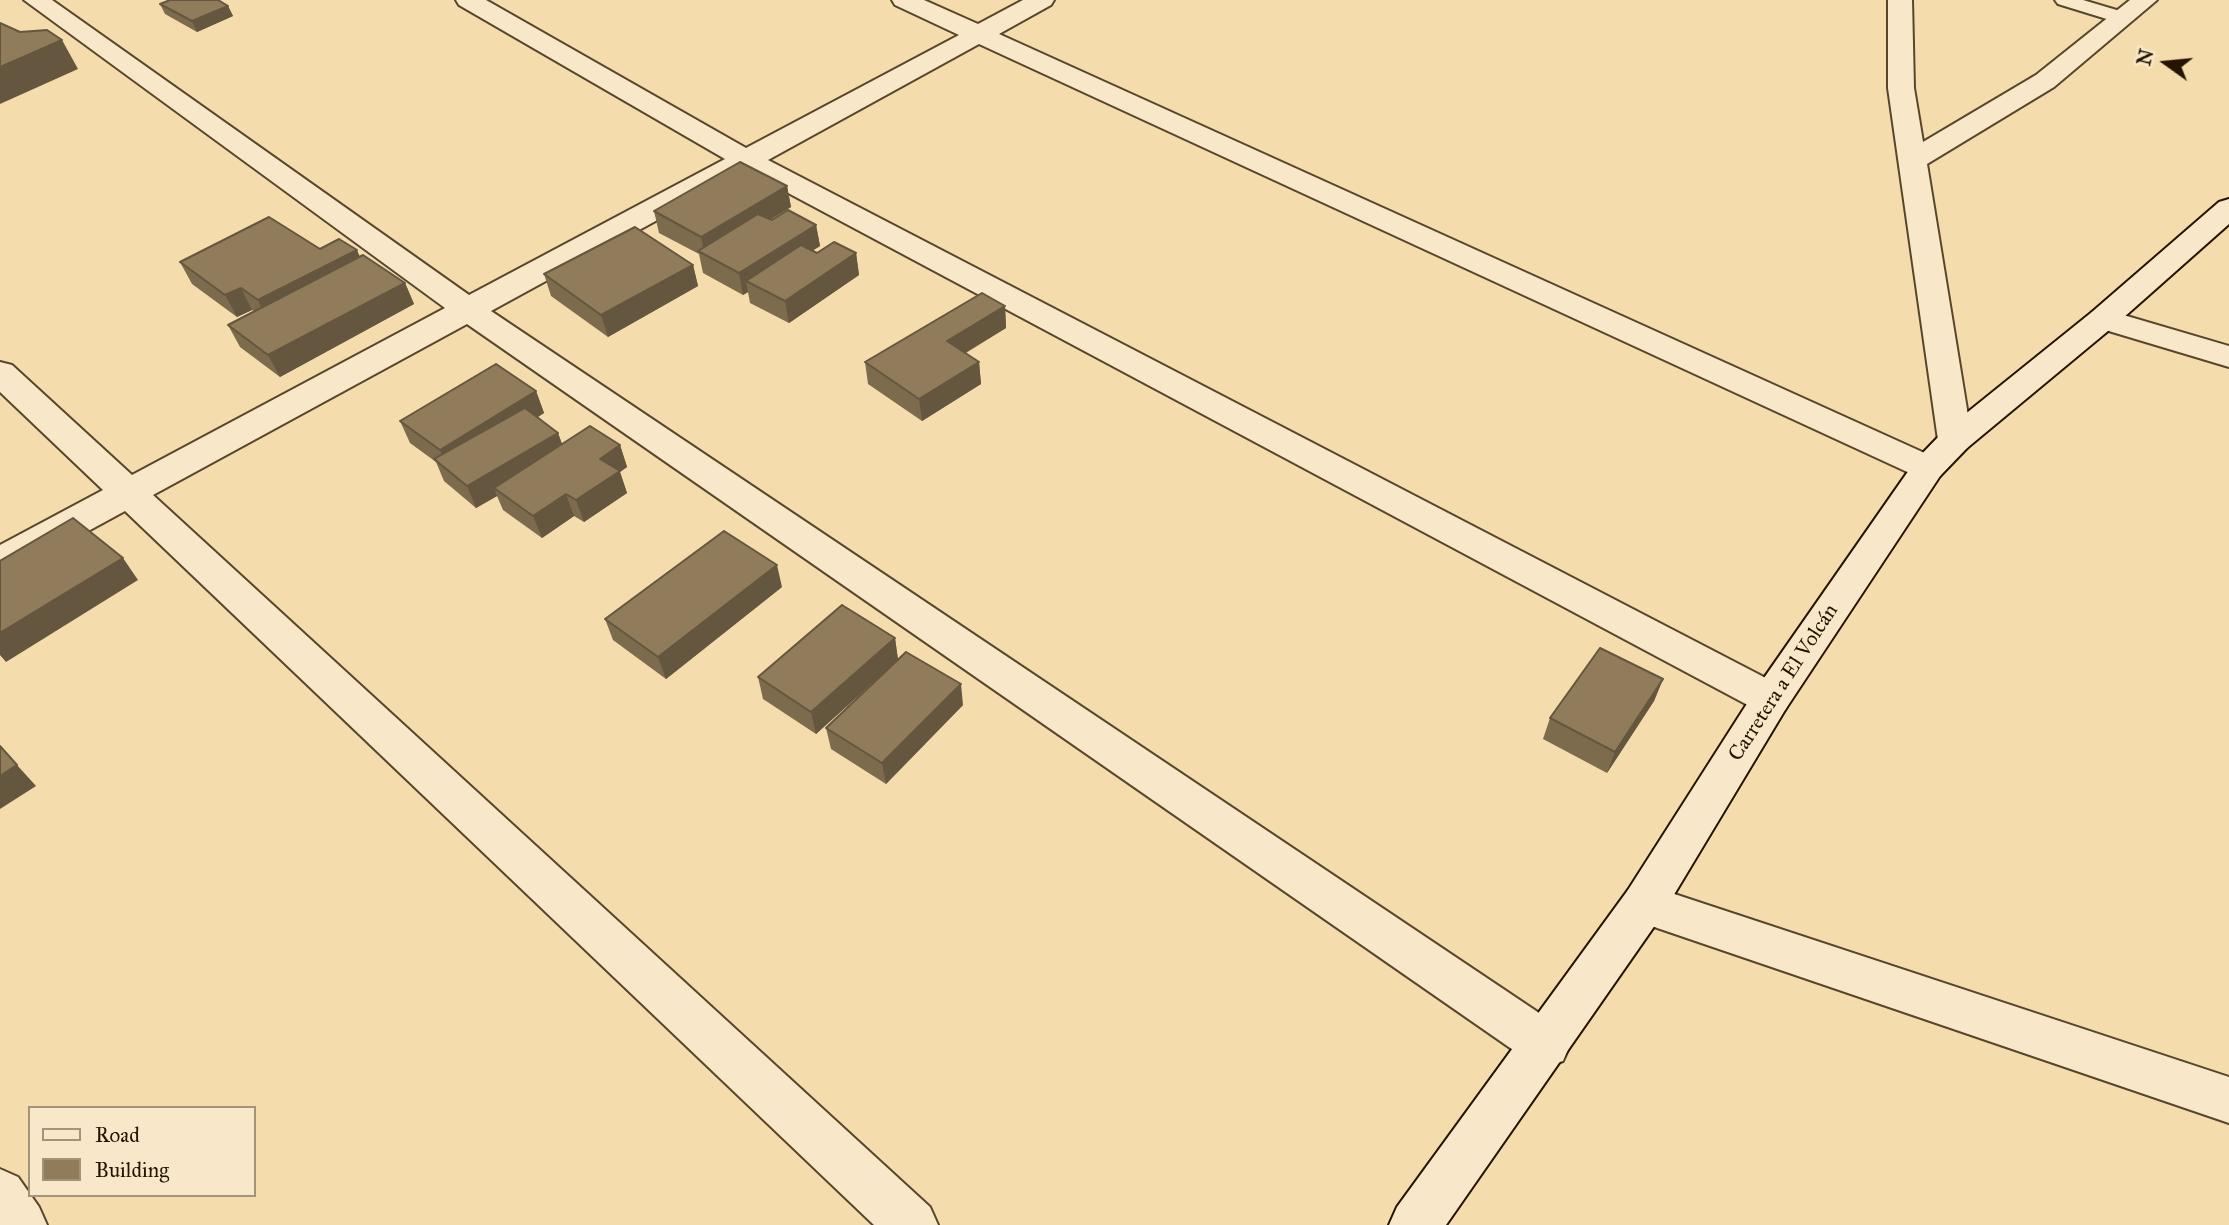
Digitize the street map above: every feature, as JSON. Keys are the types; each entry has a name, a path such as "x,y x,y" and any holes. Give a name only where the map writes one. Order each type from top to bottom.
{"street":[{"path":"36,0 469,310 1546,1045"},
{"path":"468,0 747,160 1771,699"},
{"path":"904,0 1941,454 1901,88 1900,0"},
{"path":"0,562 984,34 1042,0"},
{"path":"1911,161 2045,81 2145,0"},
{"name":"Carretera a El Volcán","path":"1415,1225 1546,1045 1644,904 1771,699 1941,454 2103,319 2229,208"},
{"path":"2103,319 2229,357"},
{"path":"0,373 912,1225"},
{"path":"1644,904 2229,1100"},
{"path":"0,1195 21,1225"}],"lane":[{"path":"2064,0 2123,18"}],"building":[{"path":"170,0 218,0 228,6 192,21 160,4"},
{"path":"0,23 20,32 47,30 62,40 0,67"},
{"path":"740,162 787,186 701,237 654,211"},
{"path":"788,210 816,225 739,273 698,251 758,214 772,220"},
{"path":"269,217 320,249 339,239 357,250 258,300 241,288 225,295 180,262"},
{"path":"635,227 693,265 601,315 544,274"},
{"path":"834,242 856,253 785,301 746,281 801,245 817,253"},
{"path":"363,255 405,283 268,355 228,325"},
{"path":"982,293 1005,306 947,341 979,362 919,399 865,362"},
{"path":"496,364 536,391 440,450 400,421"},
{"path":"525,408 558,433 467,486 434,459"},
{"path":"590,426 620,445 600,459 620,471 576,500 566,494 533,516 494,488"},
{"path":"73,518 123,558 0,633 0,561"},
{"path":"724,531 777,565 658,657 605,619"},
{"path":"842,605 895,638 811,712 758,677"},
{"path":"1600,648 1663,679 1615,752 1550,718"},
{"path":"906,652 961,684 882,763 826,728"},
{"path":"0,746 17,765 0,776"}]}
